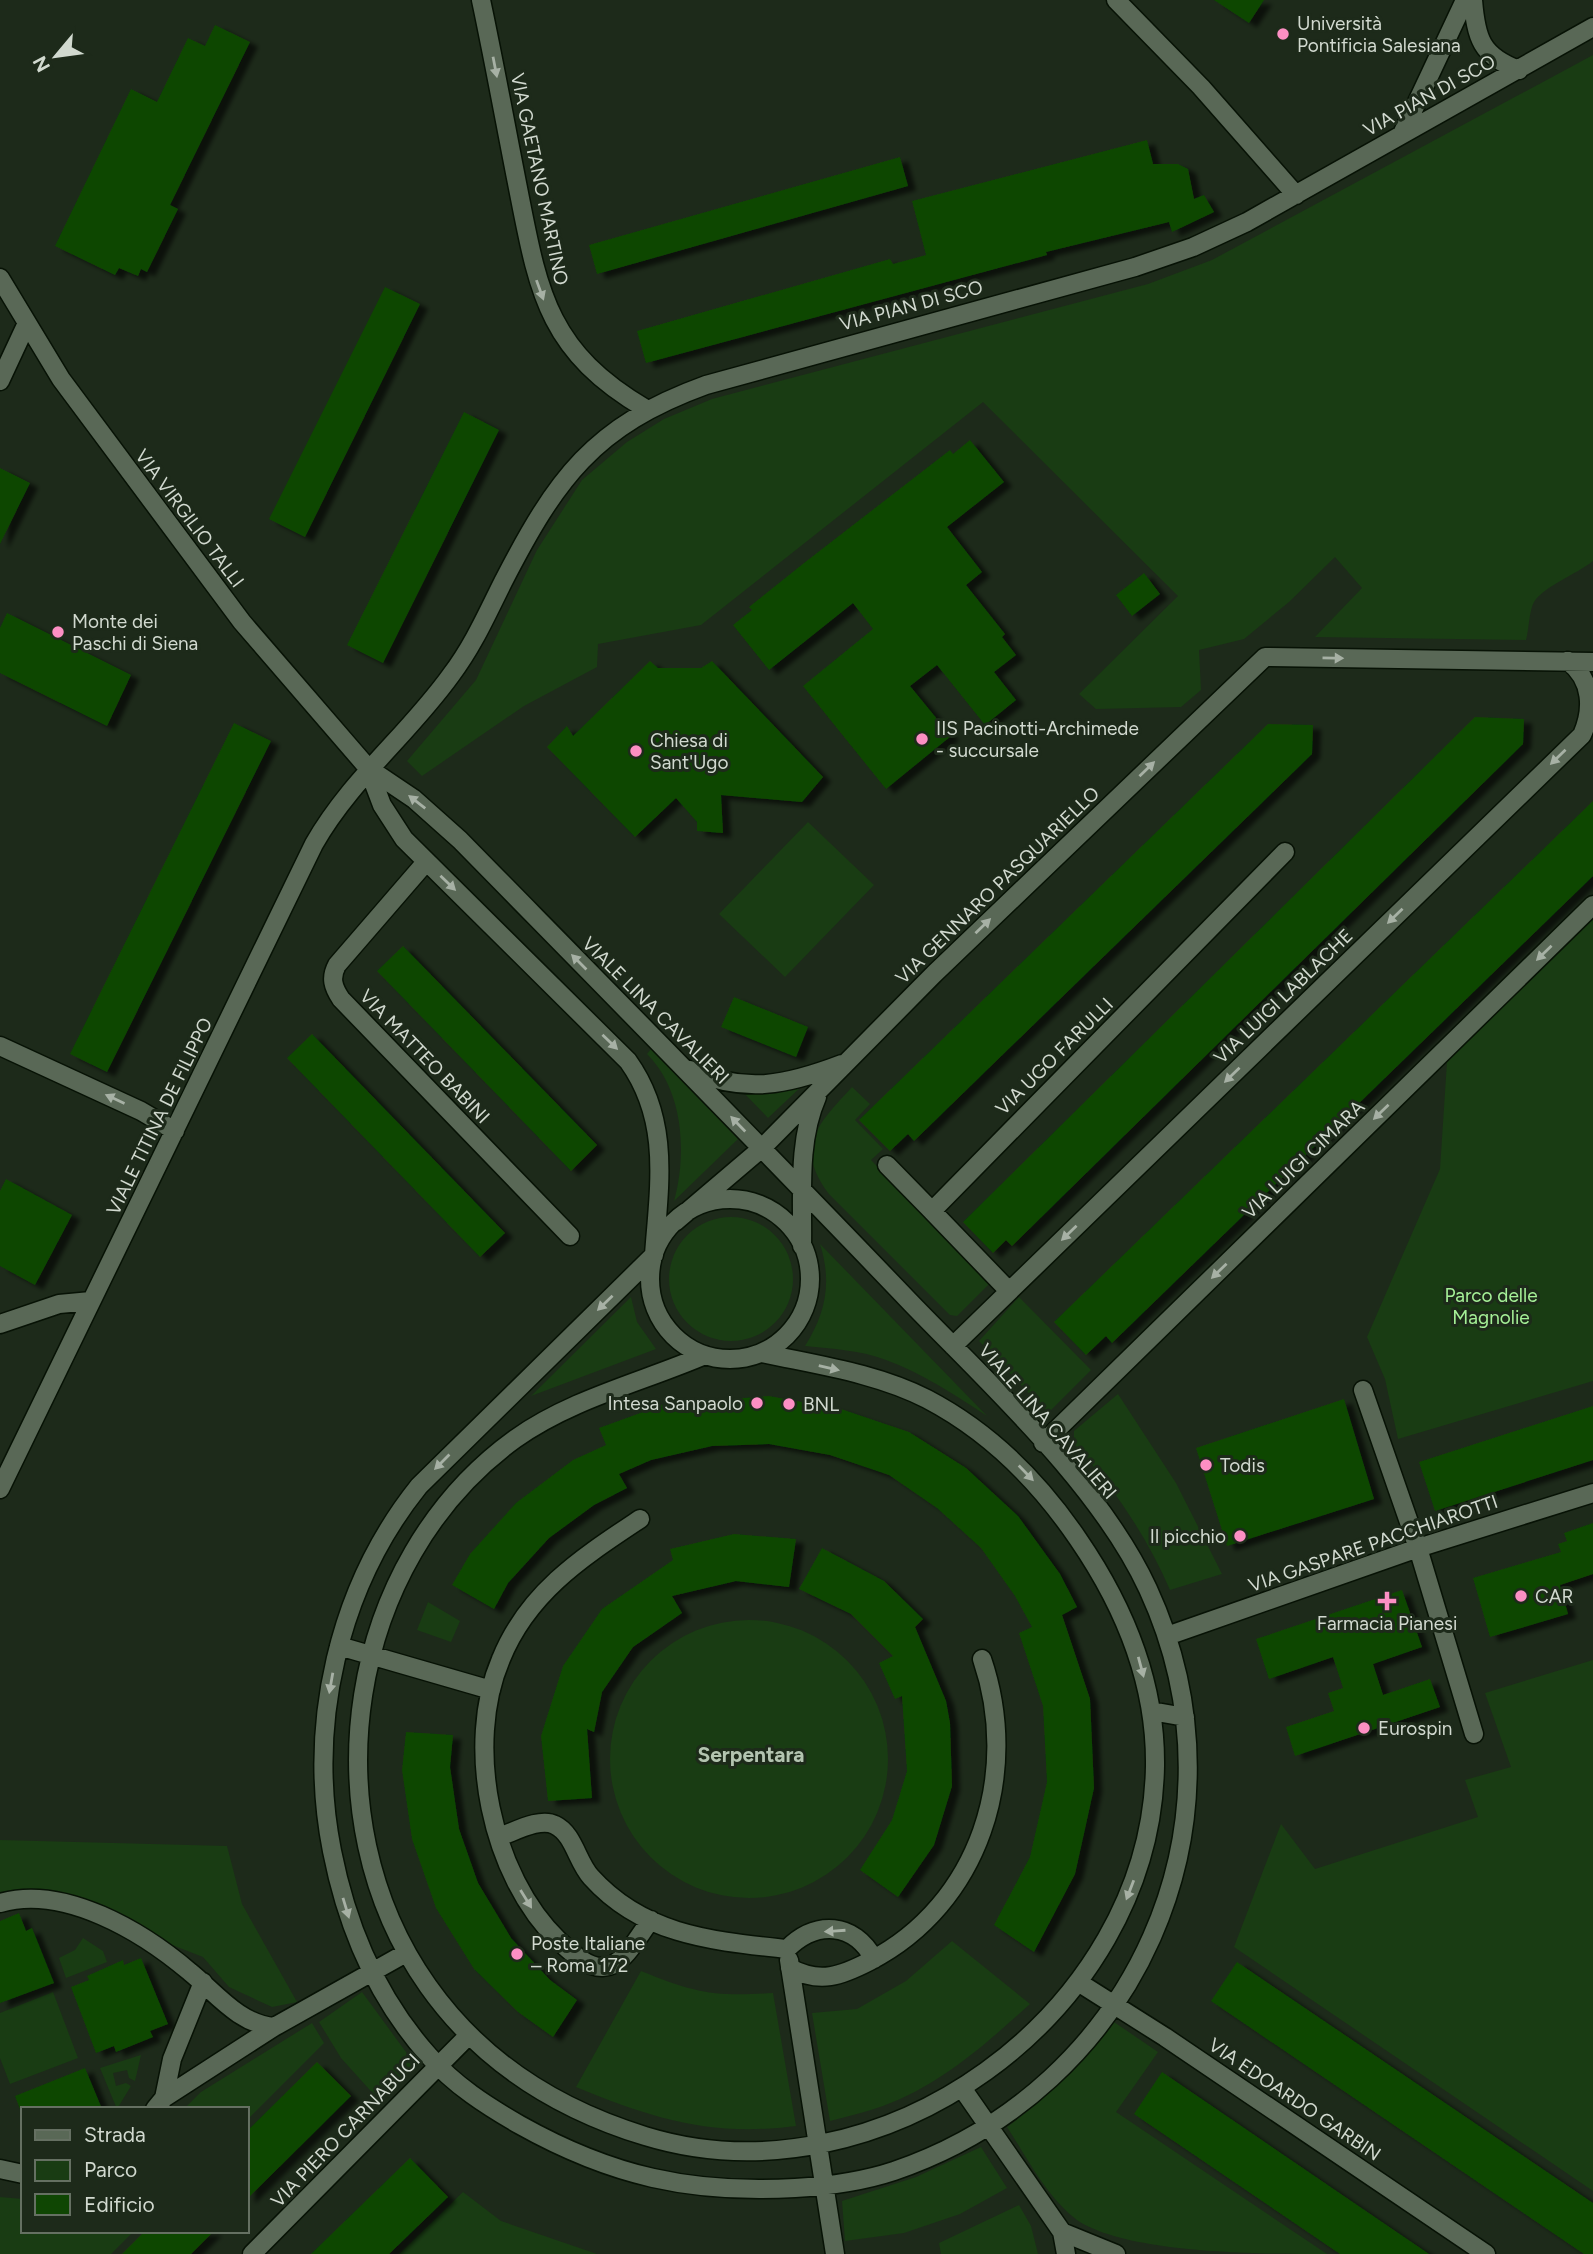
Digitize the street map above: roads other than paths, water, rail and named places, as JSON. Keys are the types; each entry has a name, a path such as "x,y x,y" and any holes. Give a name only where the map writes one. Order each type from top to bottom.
{"street":[{"name":"VIA GAETANO MARTINO","path":"481,0 528,244 541,293 561,332 583,362 622,395 646,408"},
{"path":"1116,0 1200,87 1296,195"},
{"path":"1402,134 1465,0"},
{"path":"1473,0 1475,25 1482,43 1493,58 1519,69"},
{"name":"VIA PIAN DI SCO","path":"368,768 441,689 458,666 556,488 586,455 646,408 767,366 1145,264 1221,235 1593,27"},
{"name":"VIA VIRGILIO TALLI","path":"0,278 61,379 197,564 242,622 368,768"},
{"path":"0,381 27,323"},
{"name":"VIA GENNARO PASQUARIELLO","path":"675,1222 762,1148 934,974 1265,657 1568,661"},
{"path":"1568,661 1593,662"},
{"name":"VIA LUIGI LABLACHE","path":"953,1346 1581,735 1590,722 1592,699 1584,676 1568,661"},
{"path":"368,768 390,819 426,862 621,1052 636,1073 650,1101 660,1142 661,1182 651,1286 659,1316 678,1340 705,1355 734,1359 762,1353 788,1334 805,1308 810,1276 802,1245 806,1133 819,1091"},
{"name":"VIALE LINA CAVALIERI","path":"368,768 432,813 803,1190 1044,1443 1098,1508 1130,1555 1148,1589 1167,1636 1185,1717 1187,1806 1178,1864 1153,1938 1114,2005 1077,2053 1040,2086 988,2125 941,2151 892,2172 825,2186 765,2190 699,2188 624,2172 542,2137 502,2115 438,2066 397,2017 371,1972 348,1916 336,1873 324,1794 324,1723 340,1646 378,1546 414,1492 654,1255"},
{"name":"VIALE TITINA DE FILIPPO","path":"0,1489 314,844 368,768"},
{"name":"VIA UGO FARULLI","path":"932,1211 1285,852"},
{"name":"VIA MATTEO BABINI","path":"426,862 337,965 333,977 334,987 341,999 570,1236"},
{"name":"VIA LUIGI CIMARA","path":"1044,1443 1593,905"},
{"path":"0,1046 141,1111 175,1131"},
{"path":"683,1068 726,1083 764,1086 818,1073 845,1063"},
{"path":"887,1165 1009,1291"},
{"path":"654,1255 675,1222 700,1206 729,1200 759,1205 784,1221 802,1245"},
{"path":"0,1324 59,1304 91,1301"},
{"path":"705,1355 592,1399 542,1422 474,1473 434,1519 414,1550 388,1601 371,1656 361,1704 357,1746 360,1813 376,1879 406,1953 468,2036 532,2086 579,2111 634,2132 687,2146 737,2153 818,2145 886,2126 962,2088 1014,2048 1078,1982 1102,1947 1123,1908 1149,1829 1155,1770 1151,1711 1133,1641 1105,1582 1060,1513 1013,1459 966,1423 917,1394 870,1377 762,1353"},
{"path":"1363,1390 1418,1548 1474,1734"},
{"name":"VIA GASPARE PACCHIAROTTI","path":"1167,1636 1418,1548 1593,1493"},
{"path":"640,1519 572,1566 541,1594 515,1629 491,1690 485,1763 489,1797 511,1871 530,1906 554,1936 583,1960 599,1967 611,1966 624,1955 651,1920"},
{"path":"340,1646 491,1690"},
{"path":"790,1968 807,1976 823,1979 843,1974 874,1959 910,1934 943,1901 967,1867 987,1822 995,1785 997,1750 992,1693 982,1659"},
{"path":"1151,1711 1185,1717"},
{"path":"499,1837 539,1824 553,1823 564,1832 582,1866 599,1885 651,1920 690,1937 787,1950 806,1936 845,1929 862,1941 874,1959"},
{"path":"0,1903 33,1899 83,1907 160,1949 245,2018 274,2027"},
{"path":"787,1950 835,2254"},
{"path":"160,2103 274,2027 406,1953"},
{"name":"VIA EDOARDO GARBIN","path":"1078,1982 1486,2254"},
{"path":"160,2103 172,2059 202,1983"},
{"name":"VIA PIERO CARNABUCI","path":"252,2254 468,2036"},
{"path":"962,2088 1062,2232 1066,2254"},
{"path":"0,2169 21,2174"},
{"path":"1062,2232 1116,2254"}],"place":[{"name":"Università Pontificia Salesiana","path":"1283,34"},
{"name":"Monte dei Paschi di Siena","path":"58,632"},
{"name":"IIS Pacinotti-Archimede - succursale","path":"922,739"},
{"name":"Chiesa di Sant'Ugo","path":"636,751"},
{"name":"Intesa Sanpaolo","path":"757,1403"},
{"name":"BNL","path":"789,1404"},
{"name":"Todis","path":"1206,1465"},
{"name":"Il picchio","path":"1240,1536"},
{"name":"CAR","path":"1521,1596"},
{"name":"Farmacia Pianesi","path":"1387,1601"},
{"name":"Eurospin","path":"1364,1728"},
{"name":"Poste Italiane – Roma 172","path":"517,1954"}],"district":[{"name":"Serpentara","path":"751,1755"}],"park label":[{"name":"Parco delle Magnolie","path":"1491,1306"}]}
